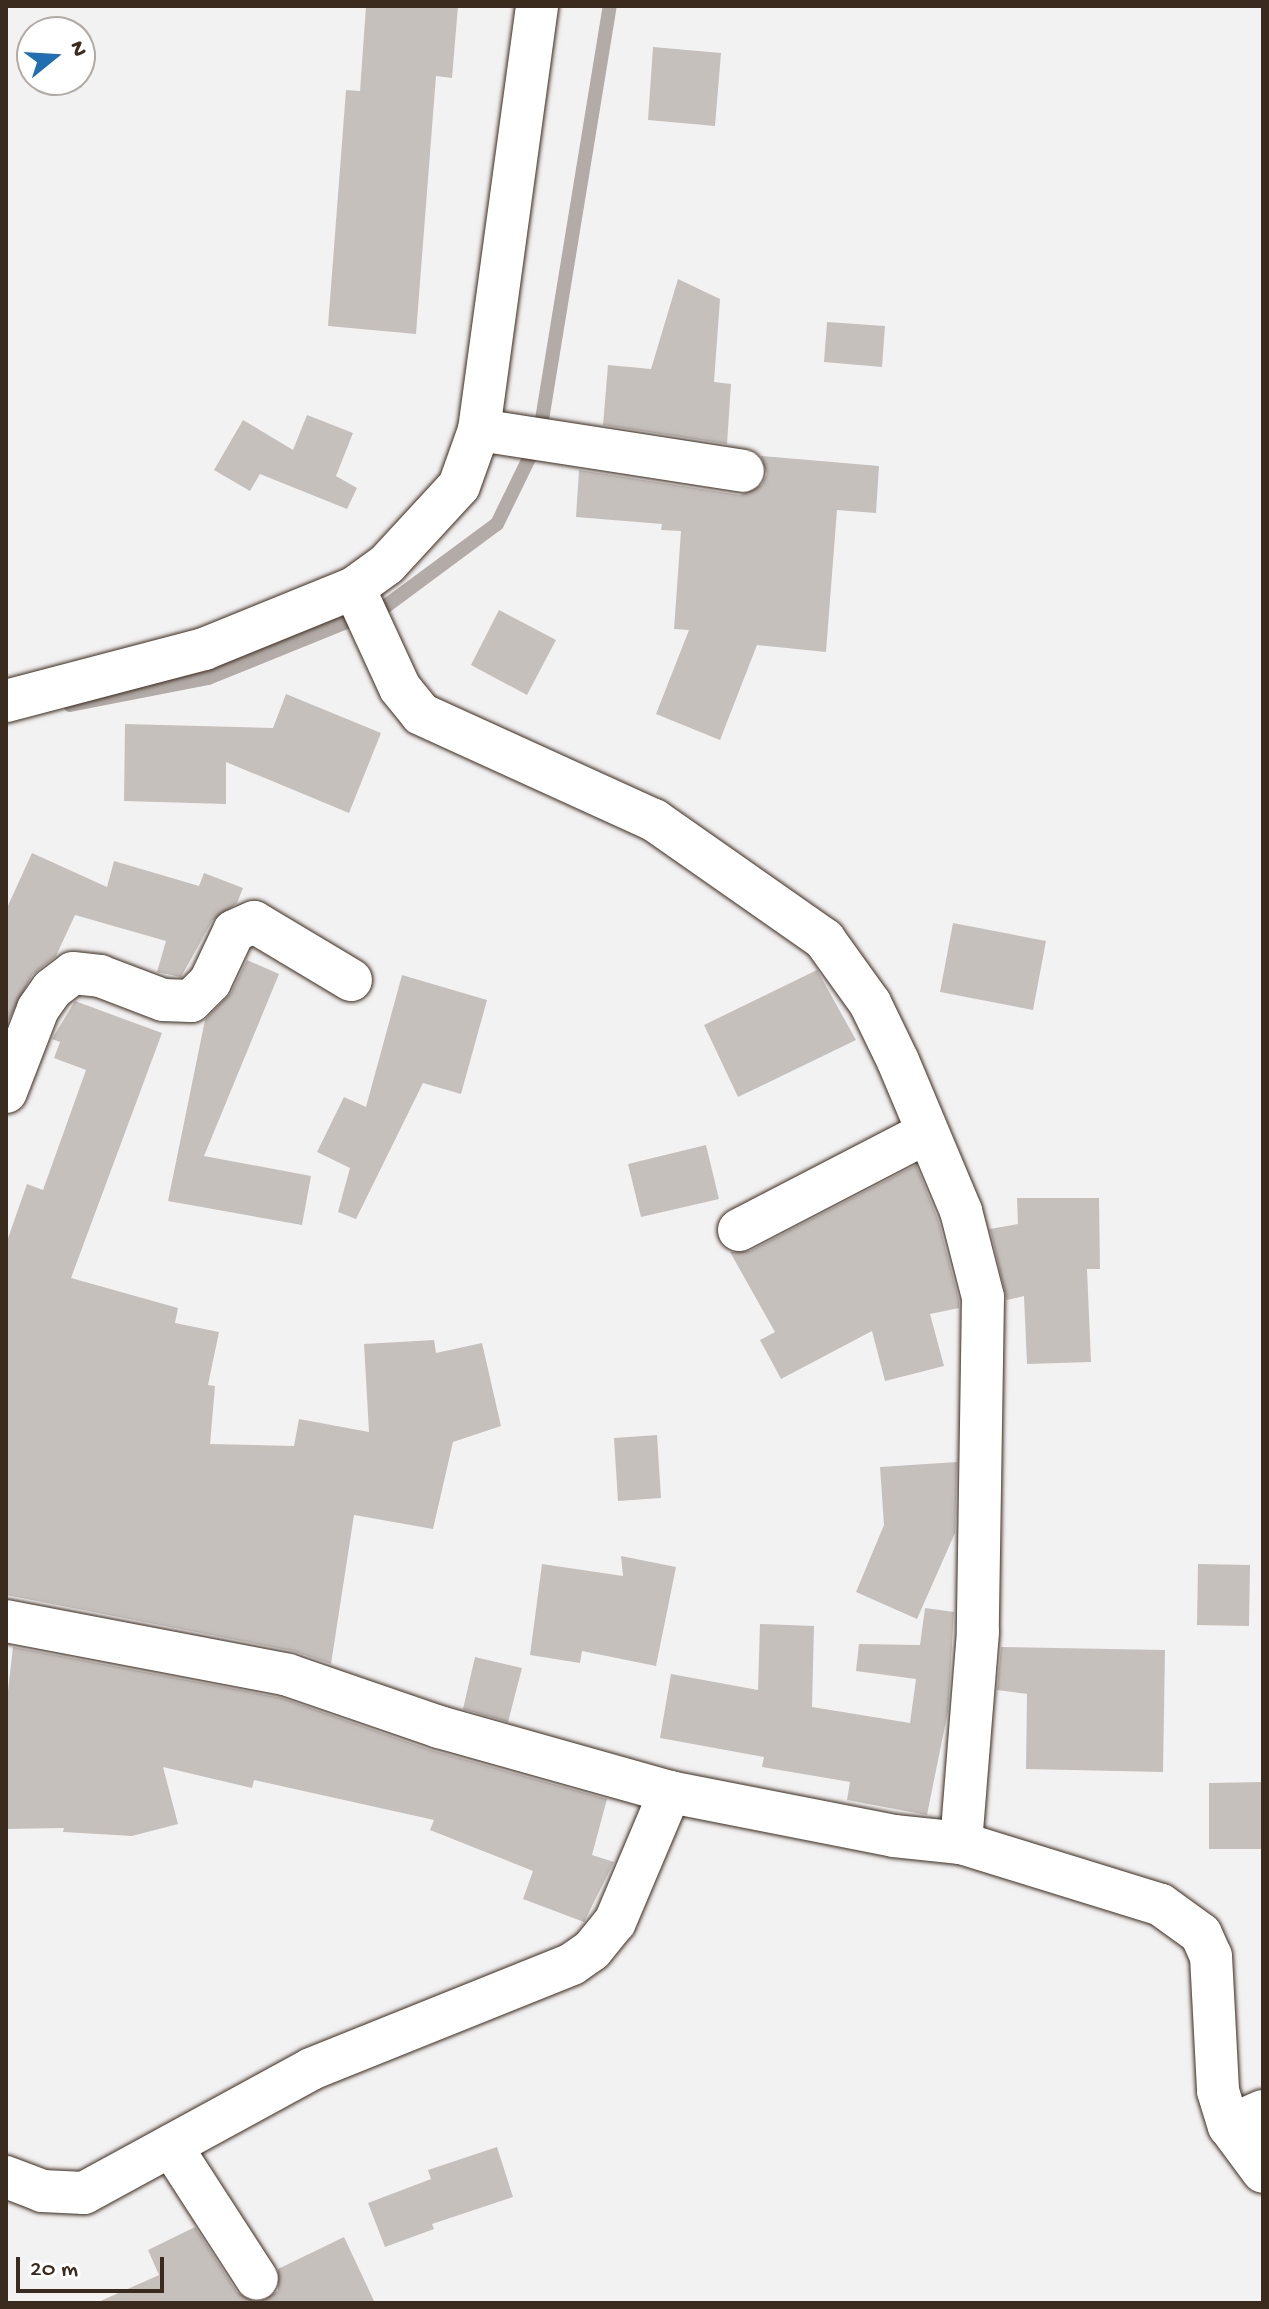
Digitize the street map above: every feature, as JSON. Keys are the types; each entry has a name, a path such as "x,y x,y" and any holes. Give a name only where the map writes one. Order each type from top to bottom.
{"street":[{"path":"6,701 362,606 387,564 437,515 459,486 479,430 537,6"},
{"path":"479,430 537,442 743,471"},
{"path":"362,606 400,688 421,714 654,820 824,939 870,1003 961,1211 983,1297 978,1632 961,1843"},
{"path":"6,1092 38,1009 52,989 73,973 100,976 163,1000 191,1001 210,982 234,931 254,922 351,980"},
{"path":"739,1230 926,1133"},
{"path":"6,1621 288,1675 439,1727 670,1792 894,1836 961,1843 1161,1905 1201,1934 1211,1956 1218,2091 1246,2118 1263,2172"},
{"path":"6,2177 42,2191 84,2193 311,2069 545,1978 592,1950 615,1922 670,1792"},
{"path":"171,2146 257,2279"}],"building":[{"path":"366,6 458,6 452,78 436,76 416,334 328,326 346,90 360,91"},
{"path":"653,47 721,53 715,126 648,120"},
{"path":"678,279 720,299 714,382 731,384 727,444 603,425 608,365 651,369"},
{"path":"827,322 885,326 882,367 824,362"},
{"path":"307,415 353,433 336,476 357,488 347,509 260,474 250,491 214,470 243,420 293,450"},
{"path":"761,456 879,466 876,513 837,510 826,652 757,645 720,740 656,714 689,630 674,629 681,531 661,530 662,524 576,517 579,470 740,495 762,485 767,474"},
{"path":"499,610 556,640 527,695 471,665"},
{"path":"286,694 381,733 349,813 226,762 226,804 124,801 125,724 273,728"},
{"path":"32,853 107,887 114,861 199,886 204,873 243,888 237,903 212,921 181,977 157,972 166,941 75,915 56,956 32,975 6,1025 6,910"},
{"path":"953,923 1046,941 1033,1010 940,992"},
{"path":"247,960 279,974 204,1156 311,1176 302,1225 168,1201 205,1020 231,993"},
{"path":"817,970 856,1040 738,1097 704,1025"},
{"path":"402,975 487,1000 461,1094 423,1083 356,1219 338,1212 350,1168 317,1152 344,1097 366,1107"},
{"path":"75,1001 162,1033 71,1278 178,1308 175,1323 219,1332 208,1385 215,1386 210,1444 294,1446 299,1419 369,1432 364,1344 434,1340 436,1353 482,1343 501,1426 453,1442 433,1529 354,1515 331,1664 293,1651 6,1595 6,1244 27,1184 43,1190 86,1070 54,1058 60,1042 52,1039"},
{"path":"706,1145 719,1199 641,1217 628,1164"},
{"path":"916,1165 938,1219 959,1300 959,1308 930,1314 944,1366 885,1381 872,1331 781,1379 760,1340 775,1332 730,1252 750,1251"},
{"path":"1017,1198 1099,1198 1100,1269 1087,1269 1091,1362 1027,1364 1024,1296 1007,1300 990,1229 1018,1224"},
{"path":"657,1435 661,1498 618,1501 614,1438"},
{"path":"957,1462 955,1533 917,1619 856,1592 884,1525 880,1467"},
{"path":"621,1556 676,1567 656,1666 582,1651 580,1663 530,1655 542,1564 623,1576"},
{"path":"1198,1564 1250,1565 1249,1626 1197,1625"},
{"path":"925,1608 954,1612 948,1711 927,1815 847,1800 850,1782 762,1767 764,1757 660,1738 671,1674 758,1690 760,1624 814,1626 812,1707 910,1723 916,1679 856,1671 859,1644 920,1645"},
{"path":"13,1647 282,1698 431,1750 607,1799 592,1855 614,1862 584,1922 523,1899 533,1871 430,1830 434,1820 254,1780 252,1788 163,1767 178,1824 132,1836 63,1832 64,1828 6,1829 6,1708"},
{"path":"1001,1647 1165,1650 1163,1772 1026,1769 1027,1694 997,1690"},
{"path":"475,1657 522,1668 508,1722 463,1709"},
{"path":"1263,1782 1263,1849 1209,1849 1209,1783"},
{"path":"497,2147 513,2197 432,2224 434,2229 385,2247 368,2203 431,2179 428,2170"},
{"path":"195,2227 237,2292 257,2303 96,2303 159,2275 148,2250"},
{"path":"344,2237 375,2303 257,2303 278,2291 278,2269"}],"waterway":[{"path":"70,705 208,678 386,606 497,524 539,438 610,6"}]}
